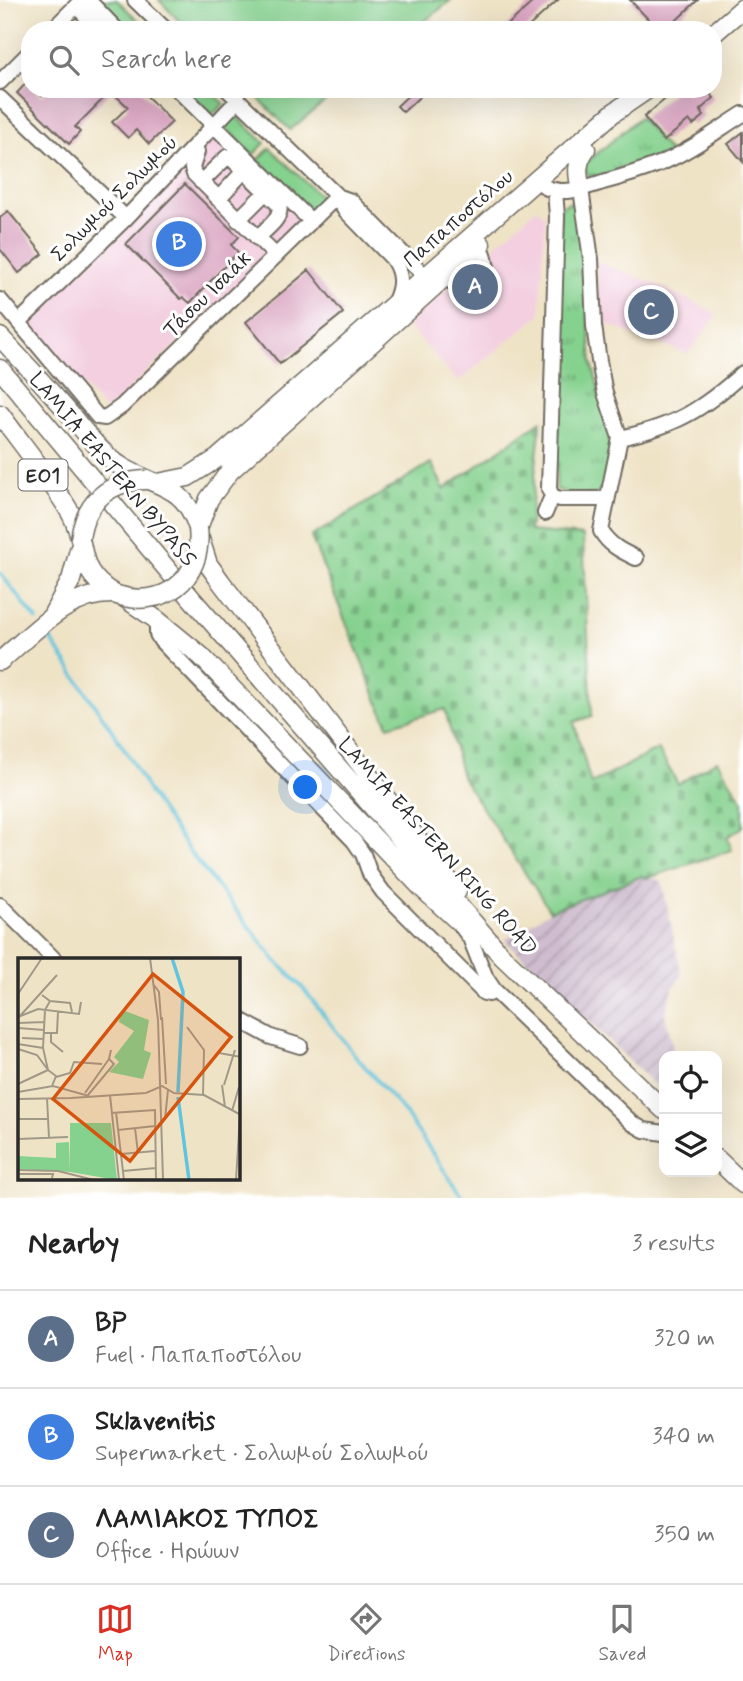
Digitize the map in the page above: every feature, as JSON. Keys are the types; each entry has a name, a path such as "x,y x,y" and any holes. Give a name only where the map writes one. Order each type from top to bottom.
{"main road":[{"path":"722,26 743,8"},
{"name":"Παπαποστόλου","path":"546,186 613,113 635,98"},
{"name":"Παπαποστόλου","path":"199,534 209,499 230,471 365,348 428,283 546,186 638,98"},
{"path":"581,189 577,174 578,164 586,149"},
{"name":"Παπαποστόλου","path":"152,482 188,477 211,463 394,304 428,283"},
{"name":"ΕΟ1","path":"0,337 107,456 152,482 173,490 185,500 193,513 199,534 195,563 181,583 161,596 137,600 96,594 86,598 51,617 0,661"},
{"name":"LAMIA EASTERN RING ROAD","path":"0,369 191,599 503,957 659,1105"},
{"name":"ΕΟ1","path":"0,414 68,508 87,569 94,579 119,596"},
{"name":"ΕΟ1","path":"51,617 71,580 81,525 87,512 100,495 118,484 132,480 152,482"},
{"path":"199,534 208,564 442,869 503,957"},
{"path":"119,596 157,620 201,656 422,888 503,957"},
{"path":"722,1164 743,1184"}],"street":[{"path":"135,0 157,21"},
{"path":"62,21 82,2"},
{"path":"82,2 94,21"},
{"path":"82,2 106,21"},
{"path":"0,82 21,61"},
{"path":"0,98 126,218"},
{"path":"186,98 311,221"},
{"path":"238,100 337,196 344,209 386,251 397,266 401,289 394,304"},
{"name":"Σολωμού Σολωμού","path":"19,323 126,218 238,100"},
{"path":"545,513 552,496 549,489 557,216 546,186 581,189 660,164 743,114"},
{"path":"195,146 197,152 192,169 201,183 276,256"},
{"path":"201,183 227,157 266,192 281,210 257,238"},
{"path":"218,199 244,171"},
{"path":"581,189 599,361 605,393 621,438 601,531 618,550 636,558"},
{"path":"238,220 266,192"},
{"path":"337,196 351,201 428,283"},
{"name":"Τάσου Ισαάκ","path":"19,323 98,416 105,418 122,406 337,196"},
{"path":"452,282 469,285 487,268 484,254"},
{"path":"0,300 19,323"},
{"path":"621,438 666,426 691,414 716,397 743,373"},
{"path":"552,496 560,499 606,499"},
{"path":"157,620 157,635 161,641 363,854 370,874 383,892 484,993 489,994 494,990"},
{"path":"363,854 386,850"},
{"path":"0,905 53,958"},
{"path":"456,919 470,938 486,978 494,990 632,1123 644,1130 659,1132"},
{"path":"240,1020 271,1037 300,1046"}],"shaded area":[{"path":"218,133 305,220 106,411 27,322"},
{"path":"537,208 545,218 540,315 458,382 407,325"},
{"path":"596,261 657,285 718,314 688,354 600,322"},
{"path":"643,876 662,881 682,976 674,986 665,1014 674,1051 659,1051 659,1089 505,940 550,911"}],"green space":[{"path":"94,0 117,0 139,21 116,21"},
{"path":"159,0 451,0 425,21 179,21"},
{"path":"194,98 218,98 224,104 212,115"},
{"path":"258,98 329,98 290,130"},
{"path":"235,115 265,143 253,155 224,126"},
{"path":"640,117 670,153 662,159 603,176 587,175 585,164"},
{"path":"270,148 323,199 311,211 258,160"},
{"path":"570,202 578,210 592,363 613,441 603,494 573,495 556,489 560,207"},
{"path":"541,421 529,531 583,536 592,716 574,722 591,784 658,749 678,784 717,760 743,802 743,827 727,837 732,850 648,878 642,876 550,911 462,777 445,709 388,726 311,537 431,463 444,489"}],"building":[{"path":"535,0 558,0 535,21 512,21"},
{"path":"630,0 698,0 676,21 649,20"},
{"path":"22,98 104,98 75,127 80,132 69,144"},
{"path":"118,98 149,98 172,122 149,144 136,130 128,138 112,122 128,107"},
{"path":"405,98 418,98 403,112 397,106"},
{"path":"666,98 714,98 700,110 704,116 693,125 689,120 664,141 644,117"},
{"path":"743,132 743,162 728,144"},
{"path":"185,184 239,237 231,245 238,252 190,303 183,297 181,299 126,244"},
{"path":"8,211 43,254 19,273 0,249 0,218"},
{"path":"309,270 343,313 280,364 246,322"}],"waterway":[{"path":"0,573 37,620"},
{"path":"44,629 190,852 276,961 302,987 354,1054 405,1113 463,1198"}],"place":[{"name":"Sklavenitis","path":"179,244"},
{"name":"BP","path":"475,287"},
{"name":"ΛΑΜΙΑΚΟΣ ΤΥΠΟΣ","path":"651,312"}]}
